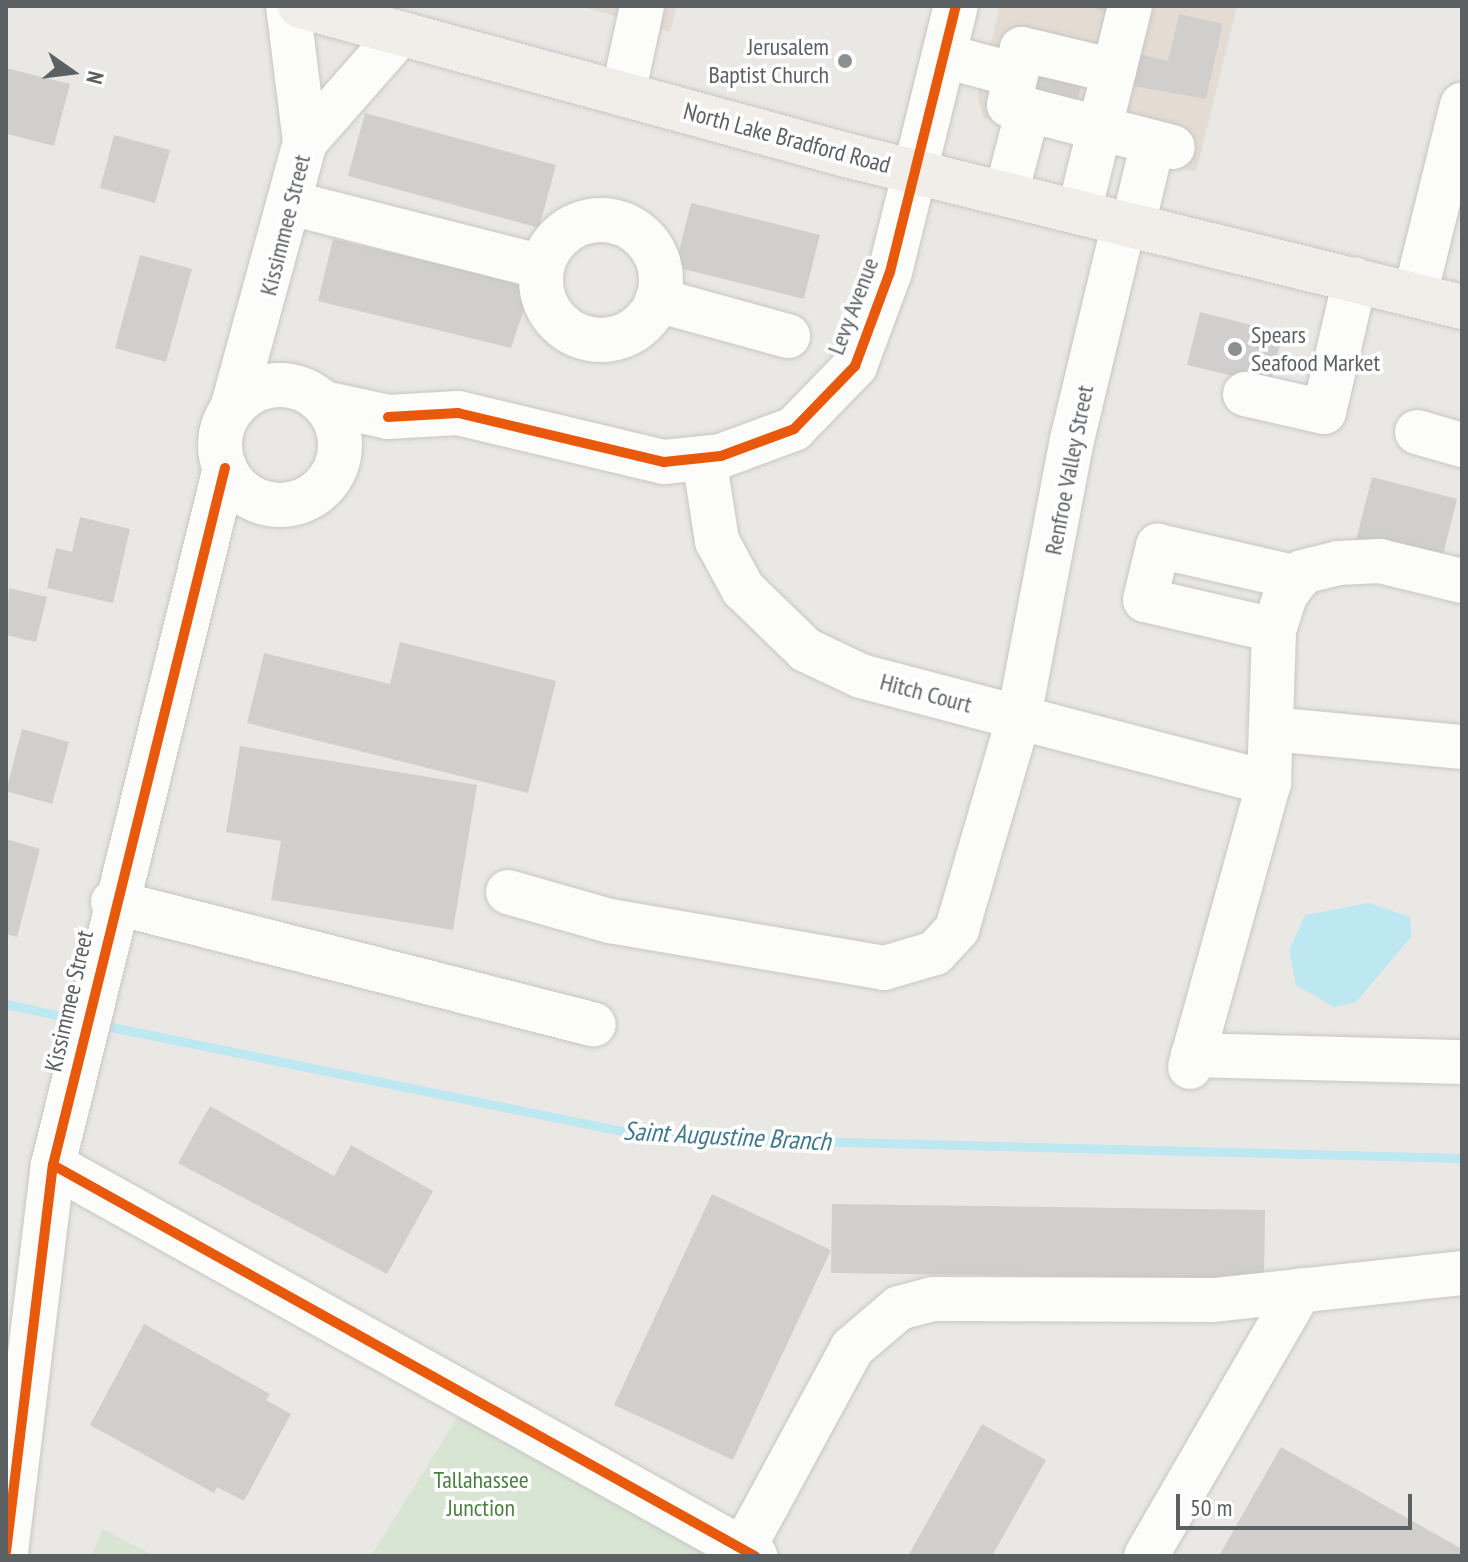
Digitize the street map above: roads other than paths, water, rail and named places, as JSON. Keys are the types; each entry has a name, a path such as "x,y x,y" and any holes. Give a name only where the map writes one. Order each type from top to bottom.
{"main road":[{"name":"North Lake Bradford Road","path":"321,9 400,34 916,172 1462,307"}],"street":[{"name":"Kissimmee Street","path":"232,409 265,309 305,142 288,6"},
{"path":"623,94 642,6"},
{"name":"Levy Avenue","path":"316,397 388,417 458,413 664,462 704,458 794,429 855,366 916,172 956,6"},
{"path":"1079,212 1130,6"},
{"name":"Kissimmee Street","path":"305,142 400,34"},
{"path":"1006,194 1022,93 1022,49 1114,71"},
{"path":"944,56 1100,128"},
{"path":"1415,295 1452,190 1462,105"},
{"name":"Renfroe Valley Street","path":"508,892 610,921 884,968 935,953 957,929 1019,717 1072,440 1128,224 1163,144 1100,128"},
{"path":"291,203 542,267"},
{"path":"618,222 635,230 658,261 657,300 647,317 614,338 575,334 547,306 542,267 556,241 579,224 618,222"},
{"path":"1245,394 1324,412 1355,280"},
{"path":"657,300 788,336"},
{"name":"Kissimmee Street","path":"265,309 281,353 316,397"},
{"path":"274,505 244,494 225,468 220,448 232,409 267,386 316,397 341,441 338,462"},
{"path":"204,547 274,505 314,495 338,462 388,417"},
{"path":"1417,432 1462,445"},
{"name":"Hitch Court","path":"704,458 717,541 743,589 782,631 861,676 1269,783"},
{"name":"Kissimmee Street","path":"6,1552 53,1165 73,1066 225,468"},
{"path":"1274,630 1145,600 1158,546 1298,578 1338,563 1380,561 1462,581"},
{"path":"1298,578 1274,630 1269,783 1192,1061 1462,1062"},
{"path":"1271,729 1462,747"},
{"path":"113,902 594,1025"},
{"path":"53,1165 749,1552 852,1348 899,1308 932,1299 1214,1300 1374,1280 1462,1273"},
{"path":"1146,1556 1300,1290"}],"water":[{"path":"1369,903 1410,917 1411,937 1356,1002 1334,1007 1296,985 1289,951 1305,915"}],"waterway":[{"name":"Saint Augustine Branch","path":"6,1004 79,1020"},
{"name":"Saint Augustine Branch","path":"101,1025 651,1137 1462,1158"}],"place":[{"name":"Jerusalem Baptist Church","path":"845,61"},
{"name":"Spears Seafood Market","path":"1235,349"}],"park label":[{"name":"Tallahassee Junction","path":"481,1494"}]}
